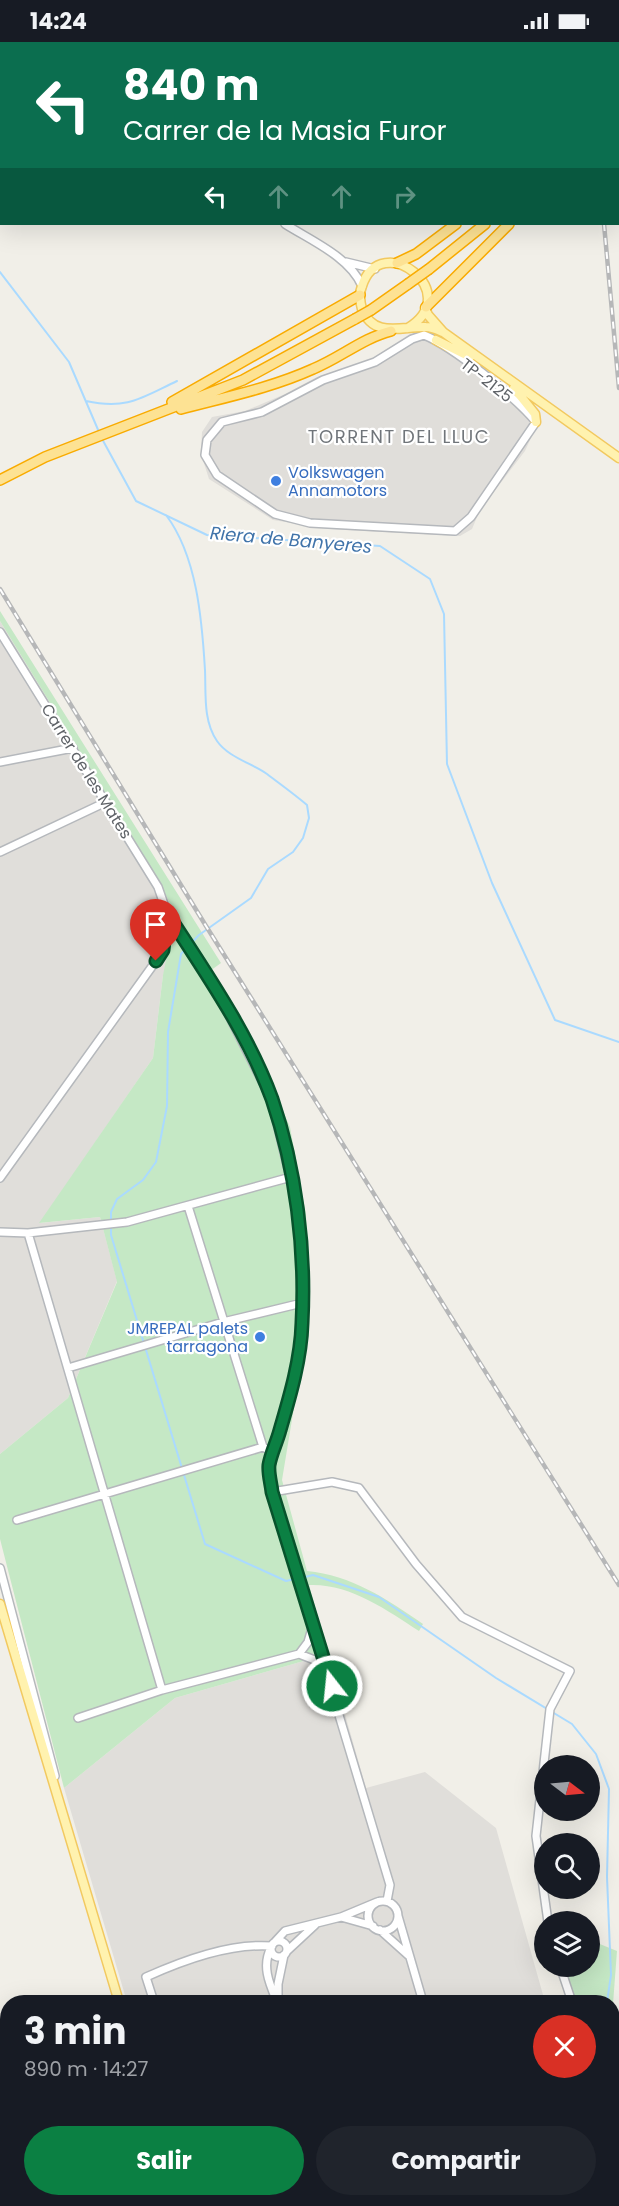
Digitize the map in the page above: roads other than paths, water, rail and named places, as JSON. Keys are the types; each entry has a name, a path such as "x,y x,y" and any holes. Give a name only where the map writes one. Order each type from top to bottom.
{"highway":[{"path":"397,263 416,254 455,225"},
{"path":"0,480 83,442 243,380 371,310 429,269 484,225"},
{"path":"426,307 508,225"},
{"path":"138,420 361,290"},
{"path":"138,420 254,391 314,369 375,335 391,331"}],"main road":[{"path":"391,331 372,323 365,315 361,290 375,269 397,263"},
{"name":"TP-2125","path":"397,263 410,267 420,276 426,287 428,315 443,332 619,458"},
{"path":"408,328 418,320 426,307"},
{"name":"TP-2125","path":"391,331 428,327 443,332"},
{"path":"436,340 497,371 529,404 536,423"},
{"path":"0,1604 117,1995"}],"street":[{"path":"287,225 344,262 358,277 361,290"},
{"path":"344,262 375,269"},
{"path":"436,340 424,335 412,339 375,362 323,380 262,412 222,422 207,440 205,455 211,467 242,494 275,514 310,523 455,531 471,517 536,423"},
{"name":"TP-2125","path":"436,340 528,412 536,423"},
{"name":"Carrer de les Mates","path":"0,632 158,887 167,913"},
{"path":"0,762 73,748"},
{"path":"0,852 106,802"},
{"path":"167,913 214,986 250,1052 272,1099 291,1177 301,1259 302,1324 292,1388 269,1467 272,1492 390,1885 387,1901"},
{"path":"0,1178 163,950 167,913"},
{"path":"0,1232 28,1233 117,1223 291,1177"},
{"path":"188,1206 263,1447 272,1452"},
{"path":"28,1233 162,1690"},
{"path":"68,1368 223,1322 302,1303"},
{"path":"17,1520 263,1447"},
{"path":"272,1492 332,1482 359,1488 416,1564 462,1617 570,1671 550,1709 537,1836 547,1911"},
{"path":"0,1568 55,1774 58,1799"},
{"path":"299,1654 308,1642 313,1625"},
{"path":"308,1642 320,1647"},
{"path":"312,1659 320,1647"},
{"path":"78,1719 162,1690 299,1654 325,1664"},
{"path":"275,1995 266,1957 285,1931 340,1917 377,1902 387,1901 395,1906 421,1995"},
{"path":"377,1902 368,1913 376,1928 409,1956"},
{"path":"340,1917 376,1928 393,1927 398,1915"},
{"path":"272,1946 276,1956 286,1953 317,1923"},
{"path":"152,1995 146,1977 173,1965 253,1945 272,1946 282,1941 286,1944 286,1953 277,1995"},
{"path":"564,1977 570,1995"}],"waterway":[{"name":"Riera de Banyeres","path":"0,272 69,362 99,432"},
{"path":"86,401 112,404 133,401 177,381"},
{"name":"Riera de Banyeres","path":"101,437 136,501 207,535 380,546 430,579 444,614 447,764 492,883 555,1020 619,1042"},
{"path":"166,515 185,549 196,589 202,630 209,725 217,741 233,756 267,774 307,805 309,818 303,838 293,852 268,869 251,898 199,935 181,954 168,1032 167,1106 156,1162 143,1180 117,1199 111,1212 111,1235 205,1544 286,1581 295,1579"},
{"path":"301,1578 313,1575 379,1597 496,1678 572,1724 596,1754 609,1789 607,1877 611,1975 608,1995"}],"railway":[{"path":"604,225 619,388"},
{"path":"0,589 206,926 619,1585"}],"place":[{"name":"Volkswagen Annamotors","path":"276,481"},
{"name":"JMREPAL palets tarragona","path":"260,1337"}],"district":[{"name":"TORRENT DEL LLUC","path":"399,437"}]}
